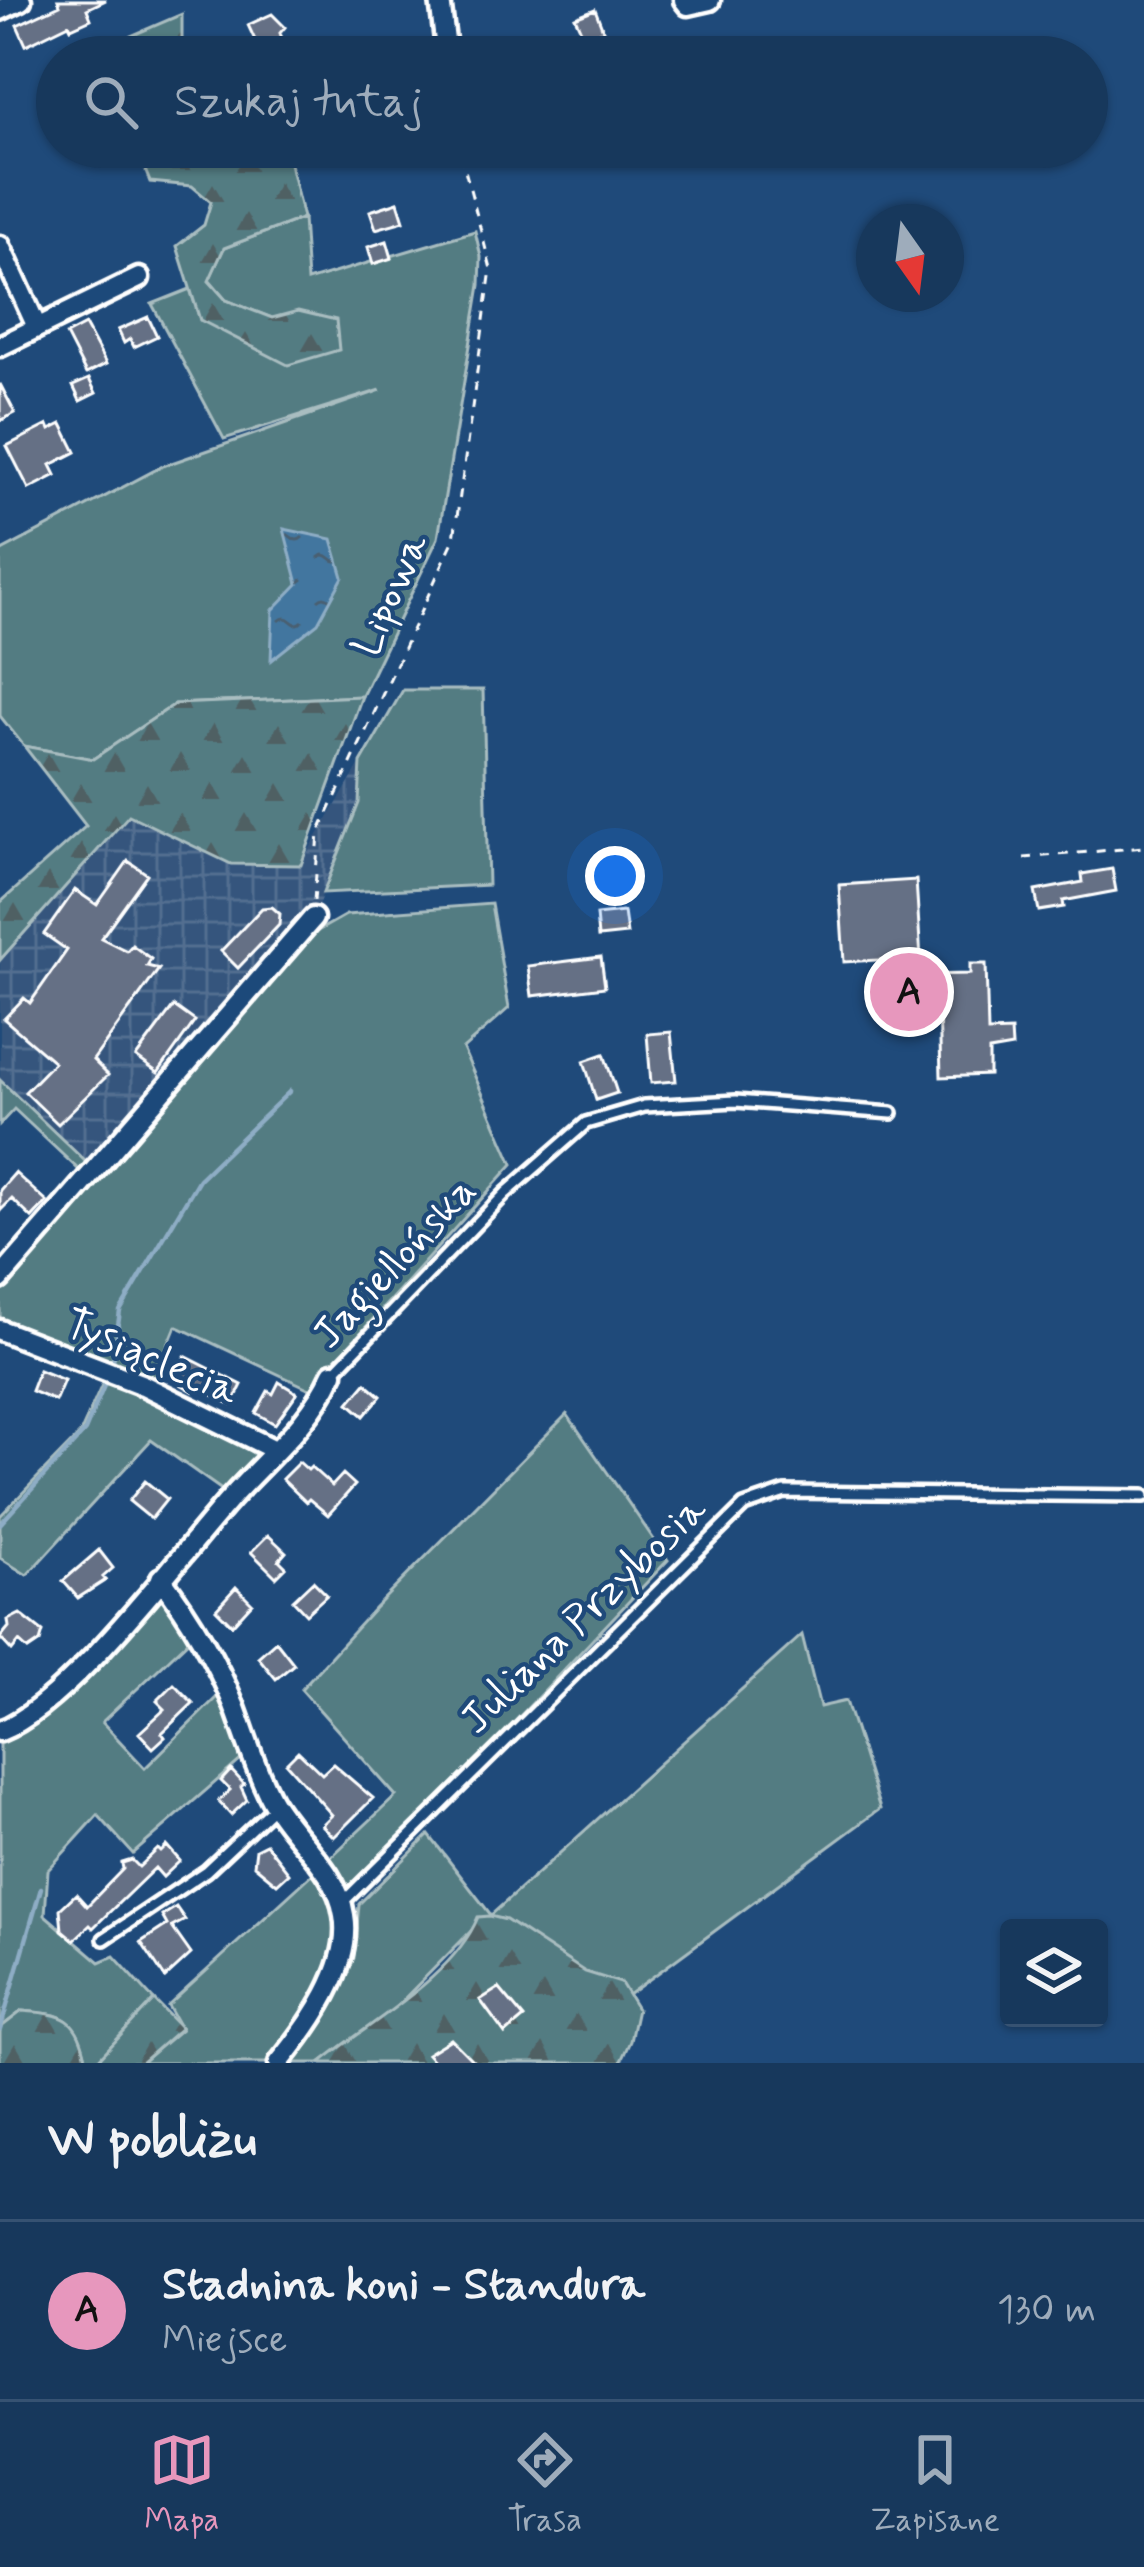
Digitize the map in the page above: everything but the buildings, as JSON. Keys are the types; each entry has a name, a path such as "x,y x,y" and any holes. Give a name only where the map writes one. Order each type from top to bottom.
{"street":[{"path":"0,10 21,0"},
{"path":"440,0 444,36"},
{"path":"684,0 688,4 710,0"},
{"path":"0,246 37,327"},
{"path":"0,346 140,278"},
{"path":"0,1279 313,917"},
{"name":"Tysiąclecia","path":"0,1330 143,1384 274,1450"},
{"name":"Jagiellońska","path":"0,1731 78,1672 274,1450 304,1424 333,1373"},
{"path":"160,1578 195,1624 275,1806 321,1864 345,1916 343,1956 279,2063"}],"lane":[{"name":"Jagiellońska","path":"333,1373 506,1193 586,1123 644,1106 736,1101 892,1113"},
{"name":"Juliana Przybosia","path":"340,1905 743,1506 785,1492 1144,1496"},
{"path":"104,1939 206,1871 275,1806"}],"path":[{"name":"Lipowa","path":"313,917 319,833 454,539 491,268 465,168"},
{"path":"1024,858 1144,847"}],"shaded area":[{"path":"361,763 359,803 313,918 95,1171 0,1080 0,960 129,814 231,864 300,865"}],"green space":[{"path":"182,14 182,36 131,36"},
{"path":"144,168 291,168 303,218 224,248 209,281 226,300 272,318 298,311 336,320 339,350 288,365 200,320 177,246 204,225 211,202 192,186 150,182"},
{"path":"303,218 307,281 475,231 481,257 438,538 362,696 175,704 93,759 24,746 0,716 0,552 163,466 381,390 224,439 152,304 190,289 200,320 272,318 226,300 209,280 224,248"},
{"path":"403,690 483,690 488,885 323,893 359,803 361,763"},
{"path":"362,696 301,865 231,864 129,815 0,960 0,903 86,826 24,746 93,759 175,704"},
{"path":"491,904 509,1008 463,1049 513,1164 310,1389 176,1326 153,1382 0,1321 0,1287 316,932 346,915"},
{"path":"0,1080 88,1164 80,1171 14,1109 0,1124"},
{"path":"105,1378 207,1423 259,1457 226,1493 151,1440 27,1575 0,1558 0,1516 80,1434"},
{"path":"567,1414 668,1560 352,1893 330,1858 396,1796 301,1689"},
{"path":"160,1586 190,1639 102,1722 145,1768 219,1695 242,1759 133,1854 98,1815 48,1870 45,1915 100,1962 114,1956 154,2000 95,2063 87,2063 79,2036 60,2017 22,2011 0,2028 0,1736"},
{"path":"802,1635 820,1707 846,1701 880,1809 628,1995 585,1972 472,1930 387,2016 320,2063 287,2063 354,1958 359,1904 429,1835 491,1915"},
{"path":"317,1870 337,1915 338,1940 315,1997 268,2063 141,2063 181,2029 168,2006"},
{"path":"478,1917 506,1920 585,1972 621,1983 637,2009 620,2063 320,2063 430,1979 450,1960"},
{"path":"154,2000 181,2028 141,2063 95,2063"},
{"path":"22,2011 68,2021 79,2036 87,2063 0,2063 0,2028"}],"water":[{"path":"284,529 332,539 343,577 318,623 271,660 273,610 298,584"}],"waterway":[{"path":"113,1362 120,1311 199,1179 290,1091"},
{"path":"0,1524 85,1431 106,1381"},
{"path":"0,2030 41,1888"}],"place":[{"name":"Stadnina koni - Standura","path":"909,992"}]}
